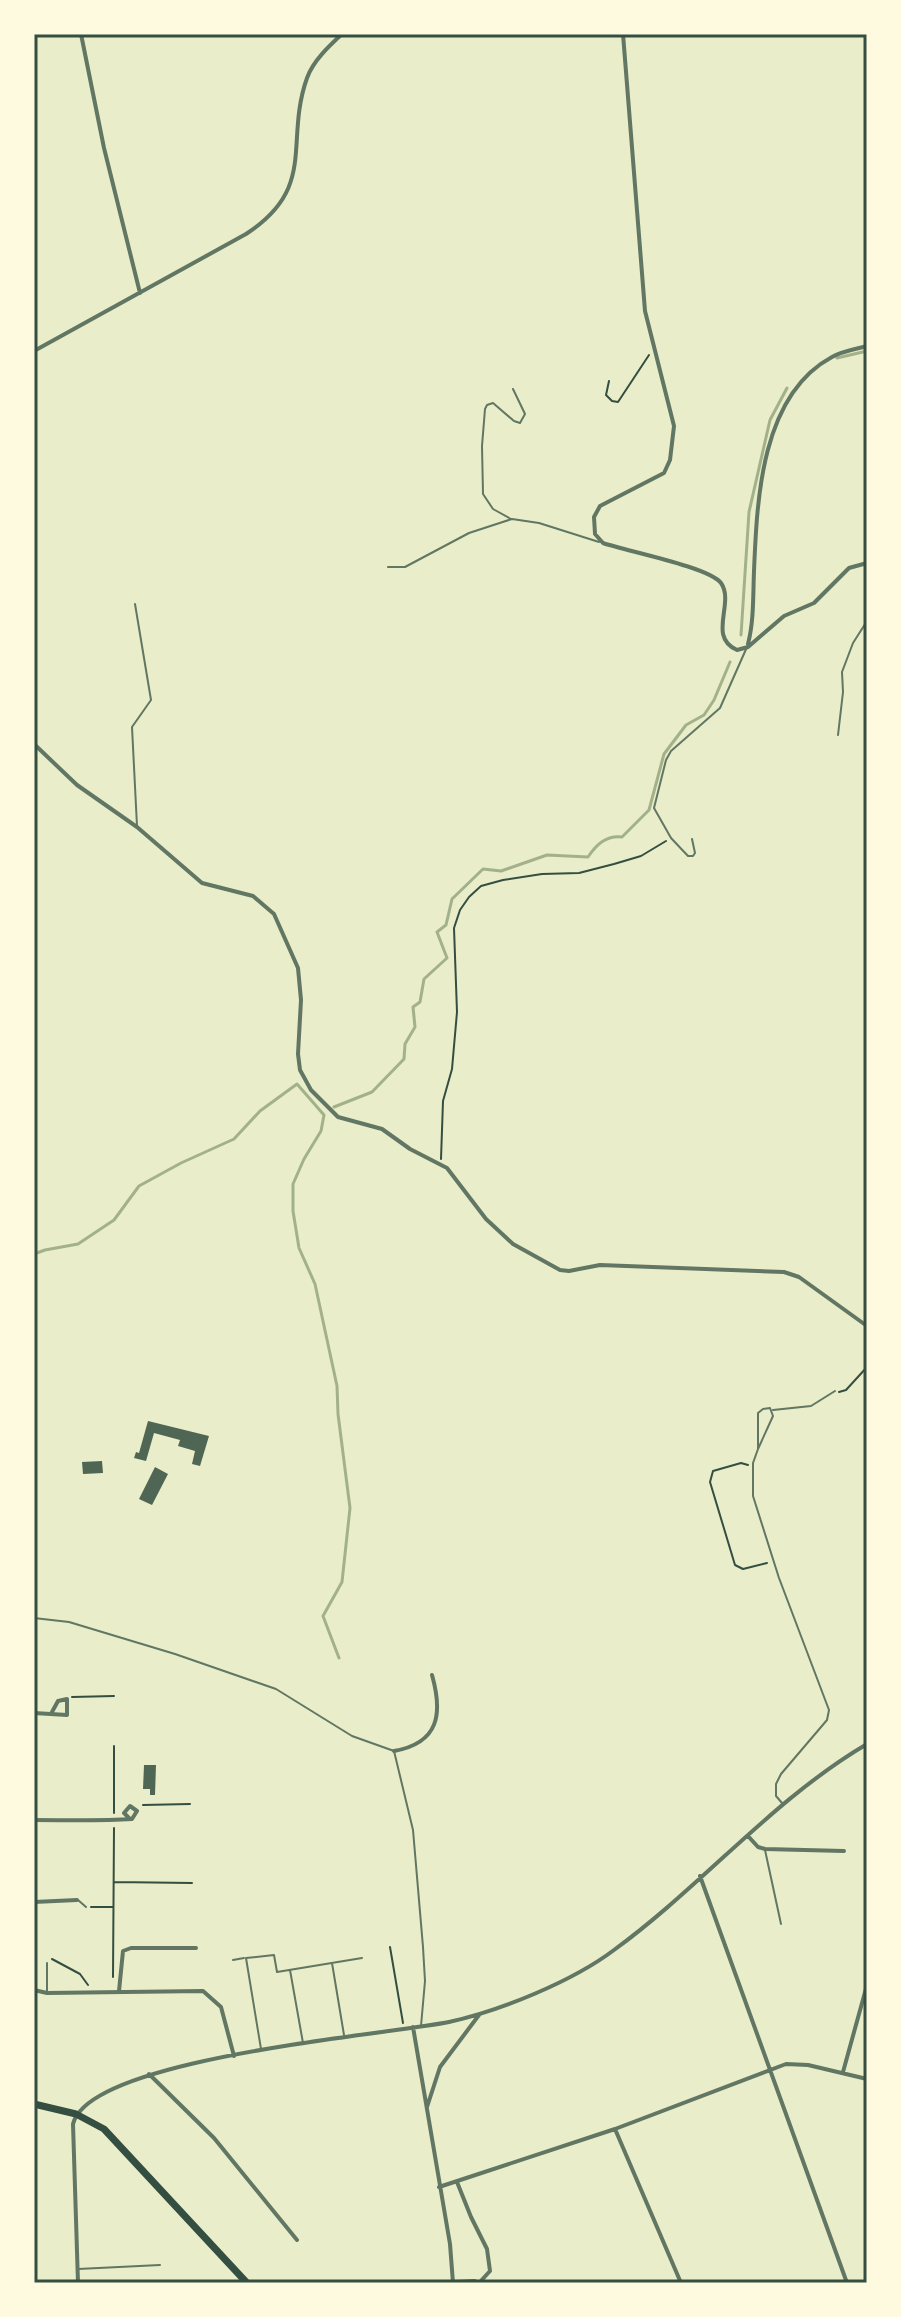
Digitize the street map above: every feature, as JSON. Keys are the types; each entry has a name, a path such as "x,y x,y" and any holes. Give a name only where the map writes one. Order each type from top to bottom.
{"main road":[{"path":"34,2104 76,2114 111,2135 247,2283"}],"street":[{"path":"81,34 104,148 140,293"},
{"path":"34,351 246,234 274,214 293,177 307,78 319,59 342,34"},
{"path":"623,34 645,311 674,419 670,460 661,476 600,506 594,517 593,528 597,537 603,543 714,577 724,590 722,629 726,641 735,650 748,647 784,616 814,603 845,570 867,563"},
{"path":"748,647 757,510 775,422 790,394 817,367 834,355 867,346"},
{"path":"34,744 77,785 137,827 202,883 253,896 274,914 298,968 301,1000 298,1054 300,1070 311,1090 331,1112 347,1120 382,1129 410,1149 441,1164 500,1234 560,1270 600,1265 784,1272 799,1277 867,1326"},
{"path":"394,1751 418,1745 432,1729 438,1706 432,1675"},
{"path":"34,1713 67,1715 67,1699 58,1701 52,1712"},
{"path":"78,2283 73,2124 76,2114 90,2100 149,2074 261,2050 479,2014 567,1979 613,1952 801,1788 867,1744"},
{"path":"34,1820 130,1819 136,1816 137,1809 130,1806 125,1809 125,1816 130,1819"},
{"path":"748,1836 758,1847 765,1849 844,1851"},
{"path":"700,1876 847,2283"},
{"path":"34,1902 77,1900"},
{"path":"116,1991 123,1951 131,1948 196,1948"},
{"path":"843,2072 867,1985"},
{"path":"34,1990 47,1993 196,1990 210,1995 221,2007 234,2056"},
{"path":"426,2109 440,2067 479,2014"},
{"path":"413,2027 453,2258 453,2283 480,2283 490,2271 487,2249 457,2182"},
{"path":"439,2187 615,2129 786,2064 799,2063 867,2079"},
{"path":"149,2074 214,2138 297,2240"},
{"path":"615,2129 681,2283"}],"lane":[{"path":"513,389 525,414 520,423 493,403 485,409 481,487 489,505 512,519 555,527 603,543"},
{"path":"388,567 405,567 469,533 512,519"},
{"path":"135,604 151,700 132,727 137,827"},
{"path":"838,735 842,672 853,643 867,621"},
{"path":"692,839 693,856 679,849 654,808 666,760 671,751 720,708 748,647"},
{"path":"758,1449 758,1413 763,1409 811,1406 835,1391"},
{"path":"772,1410 773,1416 752,1468 753,1496 773,1561 829,1714 778,1779 776,1796 783,1803"},
{"path":"34,1618 69,1622 276,1689 352,1736 394,1751 413,1830 424,1970 421,2026"},
{"path":"765,1849 781,1924"},
{"path":"77,1900 86,1907"},
{"path":"233,1960 274,1955 277,1972 362,1958"},
{"path":"246,1958 261,2050"},
{"path":"332,1962 344,2036"},
{"path":"47,1963 47,1993"},
{"path":"290,1969 303,2043"},
{"path":"77,2269 160,2265"}],"path":[{"path":"609,381 606,395 618,402 655,348"},
{"path":"441,1164 443,1101 452,1069 457,1012 454,928 460,910 469,897 481,886 503,880 579,873 641,856 671,838"},
{"path":"835,1391 846,1390 867,1367"},
{"path":"752,1468 741,1463 717,1470 711,1474 710,1482 735,1565 747,1569 773,1561"},
{"path":"67,1699 76,1696 114,1696"},
{"path":"114,1746 116,1991"},
{"path":"137,1809 145,1804 190,1804"},
{"path":"114,1882 192,1883"},
{"path":"86,1907 113,1907"},
{"path":"390,1947 403,2028"},
{"path":"54,1959 85,1978 88,1992"}],"building":[{"path":"148,1421 209,1436 200,1466 192,1464 195,1451 178,1446 180,1440 154,1433 146,1461 134,1458 136,1452 139,1453"},
{"path":"102,1461 103,1473 83,1474 82,1462"},
{"path":"155,1467 168,1474 152,1505 139,1499"},
{"path":"144,1765 156,1765 155,1795 150,1795 150,1789 143,1789"}],"waterway":[{"path":"837,358 867,351"},
{"path":"741,635 749,512 770,420 787,388"},
{"path":"334,1107 372,1092 404,1059 405,1044 415,1027 413,1007 420,1002 424,979 447,958 437,932 446,925 452,899 483,869 501,871 547,855 588,857 602,842 622,837 649,810 664,754 686,725 704,715 730,662"},
{"path":"34,1254 78,1244 114,1220 139,1186 234,1139 260,1111 297,1084 324,1115 321,1131 293,1184 293,1211 299,1248 315,1284 337,1386 350,1508 342,1582 323,1616 339,1658"}]}
